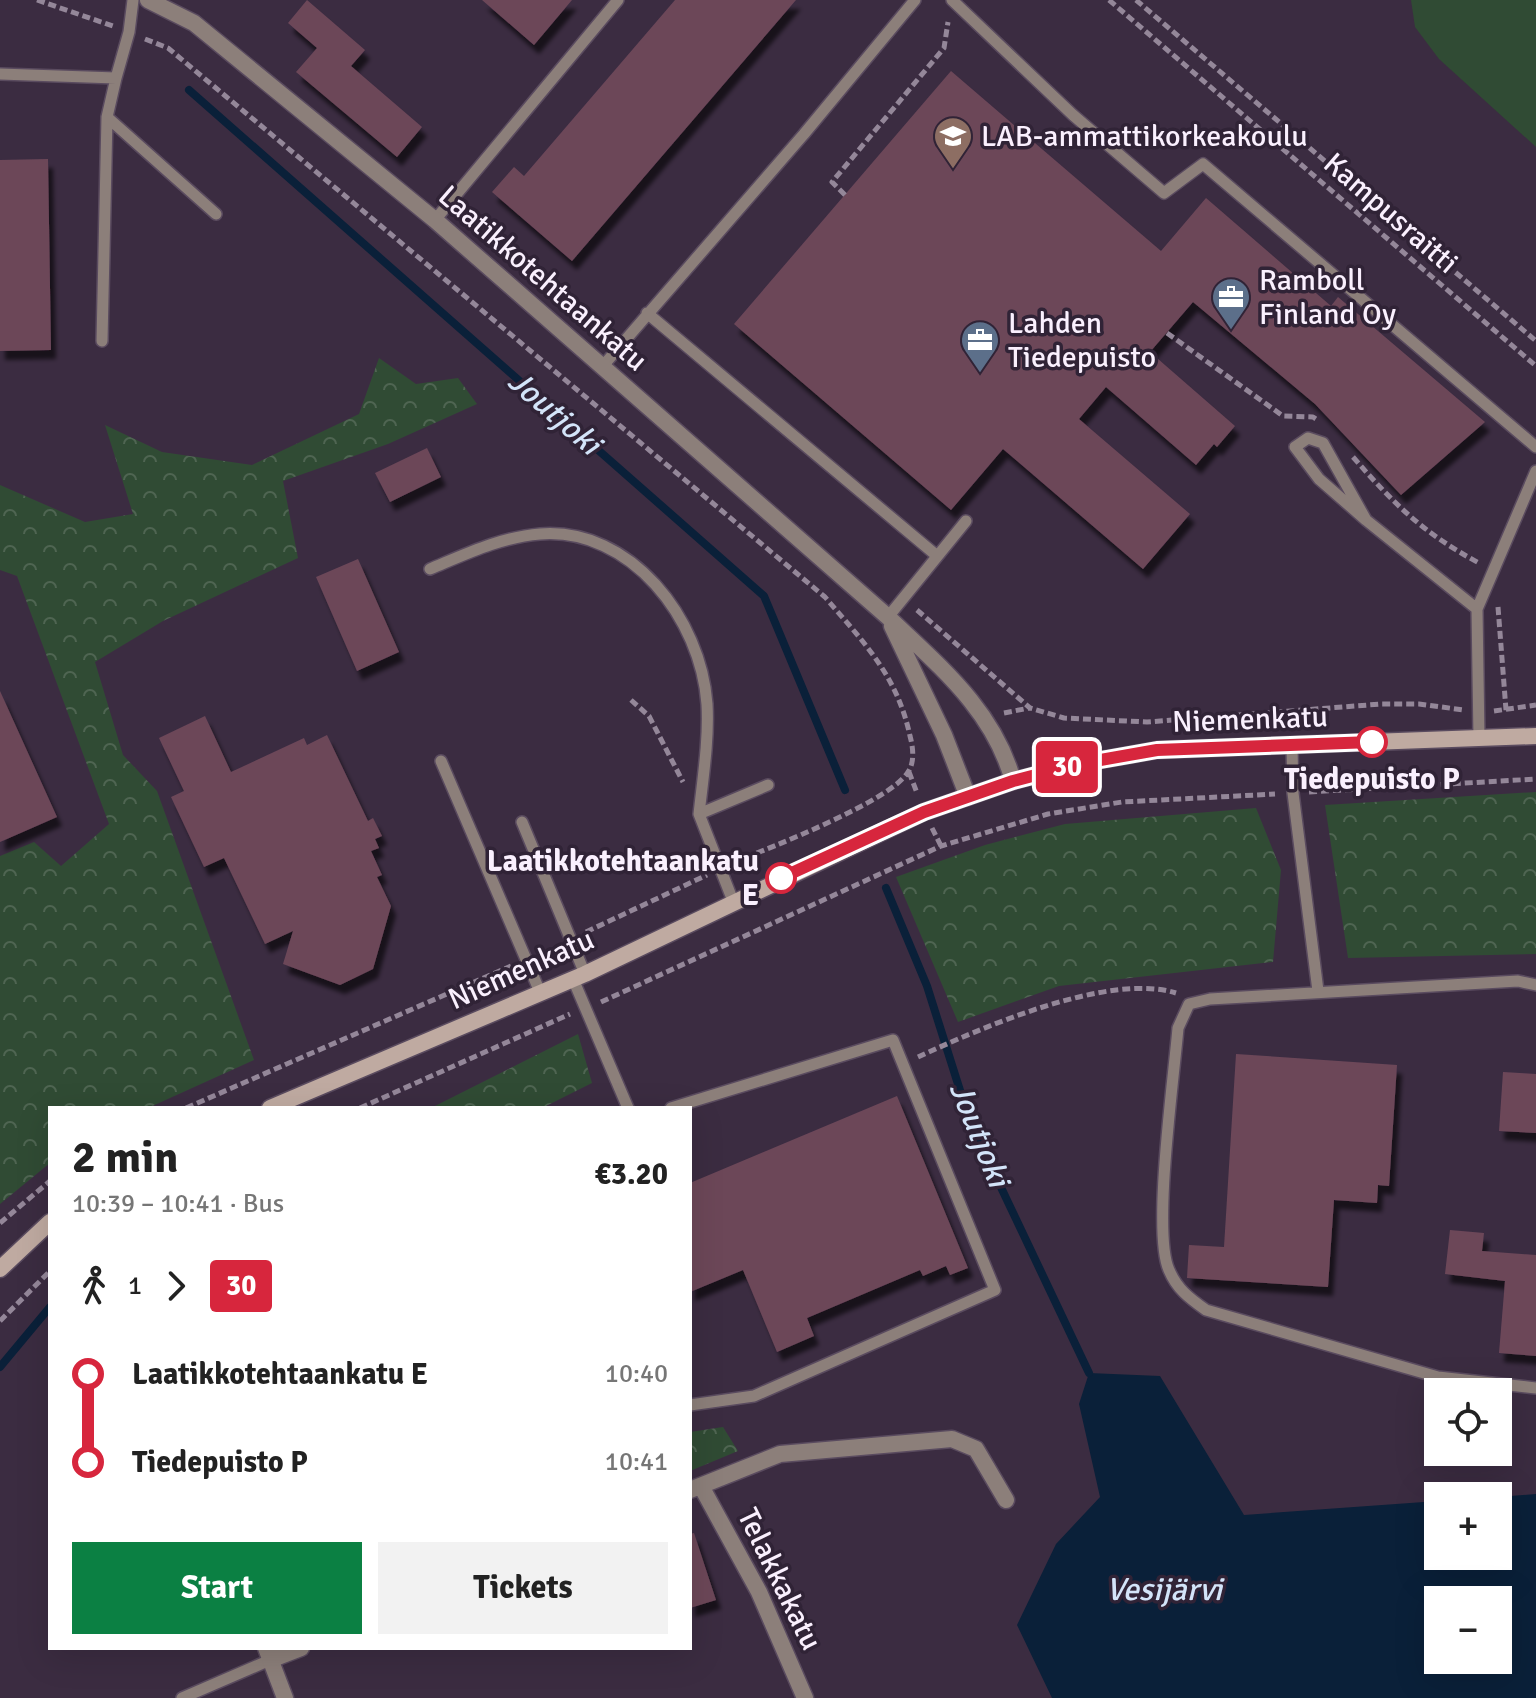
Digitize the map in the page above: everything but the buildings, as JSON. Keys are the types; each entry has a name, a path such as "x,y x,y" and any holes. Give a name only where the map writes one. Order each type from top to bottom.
{"street":[{"name":"Laatikkotehtaankatu","path":"148,0 194,23 435,220 888,617 952,678 987,719 1005,752 1013,781"},
{"name":"Laatikkotehtaankatu","path":"888,617 944,735 968,797"},
{"name":"Niemenkatu","path":"275,1106 579,976 924,812 1013,781 1157,750 1536,736"},
{"path":"0,1269 48,1224"},
{"path":"696,1488 780,1454 952,1439 976,1449 1006,1500"},
{"name":"Telakkakatu","path":"696,1488 759,1592 805,1698"},
{"path":"285,1698 268,1654 290,1650"}],"lane":[{"path":"102,341 107,117 129,32 133,0"},
{"path":"435,220 618,0"},
{"path":"602,367 785,157 915,0"},
{"path":"951,6 1164,193 1203,164 1536,447"},
{"path":"0,74 116,78"},
{"path":"107,117 216,214"},
{"path":"647,313 936,555"},
{"path":"1366,520 1323,443 1308,438 1295,447 1301,460 1319,479 1366,520 1477,609"},
{"path":"1479,738 1476,711 1477,609 1536,471"},
{"path":"888,617 966,521"},
{"path":"430,569 502,540 541,534 581,535 611,549 657,582 678,615 693,650 707,702 699,814 733,901"},
{"path":"1292,746 1293,793 1318,991"},
{"path":"441,761 540,992"},
{"path":"699,814 768,785"},
{"path":"522,822 570,940 586,1009 627,1106"},
{"path":"543,871 571,858"},
{"path":"1536,985 1518,981 1318,991 1210,999 1189,1004 1178,1028 1163,1214 1167,1266 1180,1291 1206,1310 1438,1377 1536,1388"},
{"path":"678,1106 893,1040 995,1290 754,1396 692,1405"},
{"path":"182,1698 268,1654"}],"path":[{"path":"37,0 168,48 825,597 883,666 903,702 913,750 909,772 888,791 570,940"},
{"name":"Kampusraitti","path":"1109,0 1536,366"},
{"name":"Kampusraitti","path":"1136,0 1536,341"},
{"path":"845,195 832,182 944,48 951,6"},
{"path":"902,598 1030,708 1064,718 1147,722 1394,704 1476,711 1536,705"},
{"path":"631,700 649,716 699,814"},
{"name":"Niemenkatu","path":"365,1106 586,1009 941,846 1048,814 1107,805 1536,779"},
{"path":"191,1106 526,960"},
{"path":"931,1051 1071,998 1158,991 1174,992 1189,1004"},
{"path":"0,1223 48,1183"},
{"path":"0,1321 48,1273"}],"green space":[{"path":"1411,0 1536,0 1536,147 1439,59 1415,27"},
{"path":"379,358 416,384 458,378 477,404 388,444 283,481 298,558 163,621 95,662 123,755 157,791 254,1060 152,1106 48,1106 48,1165 0,1204 0,856 34,842 61,866 109,824 17,576 0,570 0,485 85,522 133,514 105,425 162,452 252,465 359,414"},
{"path":"1536,792 1536,954 1348,958 1325,805"},
{"path":"1256,808 1281,870 1273,962 1059,986 958,1022 896,877 985,845 1065,824"},
{"path":"578,1034 592,1083 546,1106 435,1106"},
{"path":"723,1427 738,1451 692,1470 692,1432"}],"water":[{"name":"Vesijärvi","path":"1089,1373 1160,1376 1244,1515 1424,1502 1424,1570 1512,1570 1512,1496 1536,1494 1536,1698 1052,1698 1017,1625 1056,1544 1100,1497 1079,1404"}],"waterway":[{"name":"Joutjoki","path":"189,90 764,596 845,790"},
{"name":"Joutjoki","path":"886,888 927,986 970,1122 1089,1373"},
{"path":"0,1367 48,1309"}],"bus line":[{"name":"30","path":"781,878 924,812 1013,781 1078,764 1157,750 1372,742"}],"place":[{"name":"LAB-ammattikorkeakoulu","path":"953,170"},
{"name":"Ramboll Finland Oy","path":"1231,331"},
{"name":"Lahden Tiedepuisto","path":"980,374"},
{"name":"Tiedepuisto P","path":"1372,742"},
{"name":"Laatikkotehtaankatu E","path":"781,878"}]}
